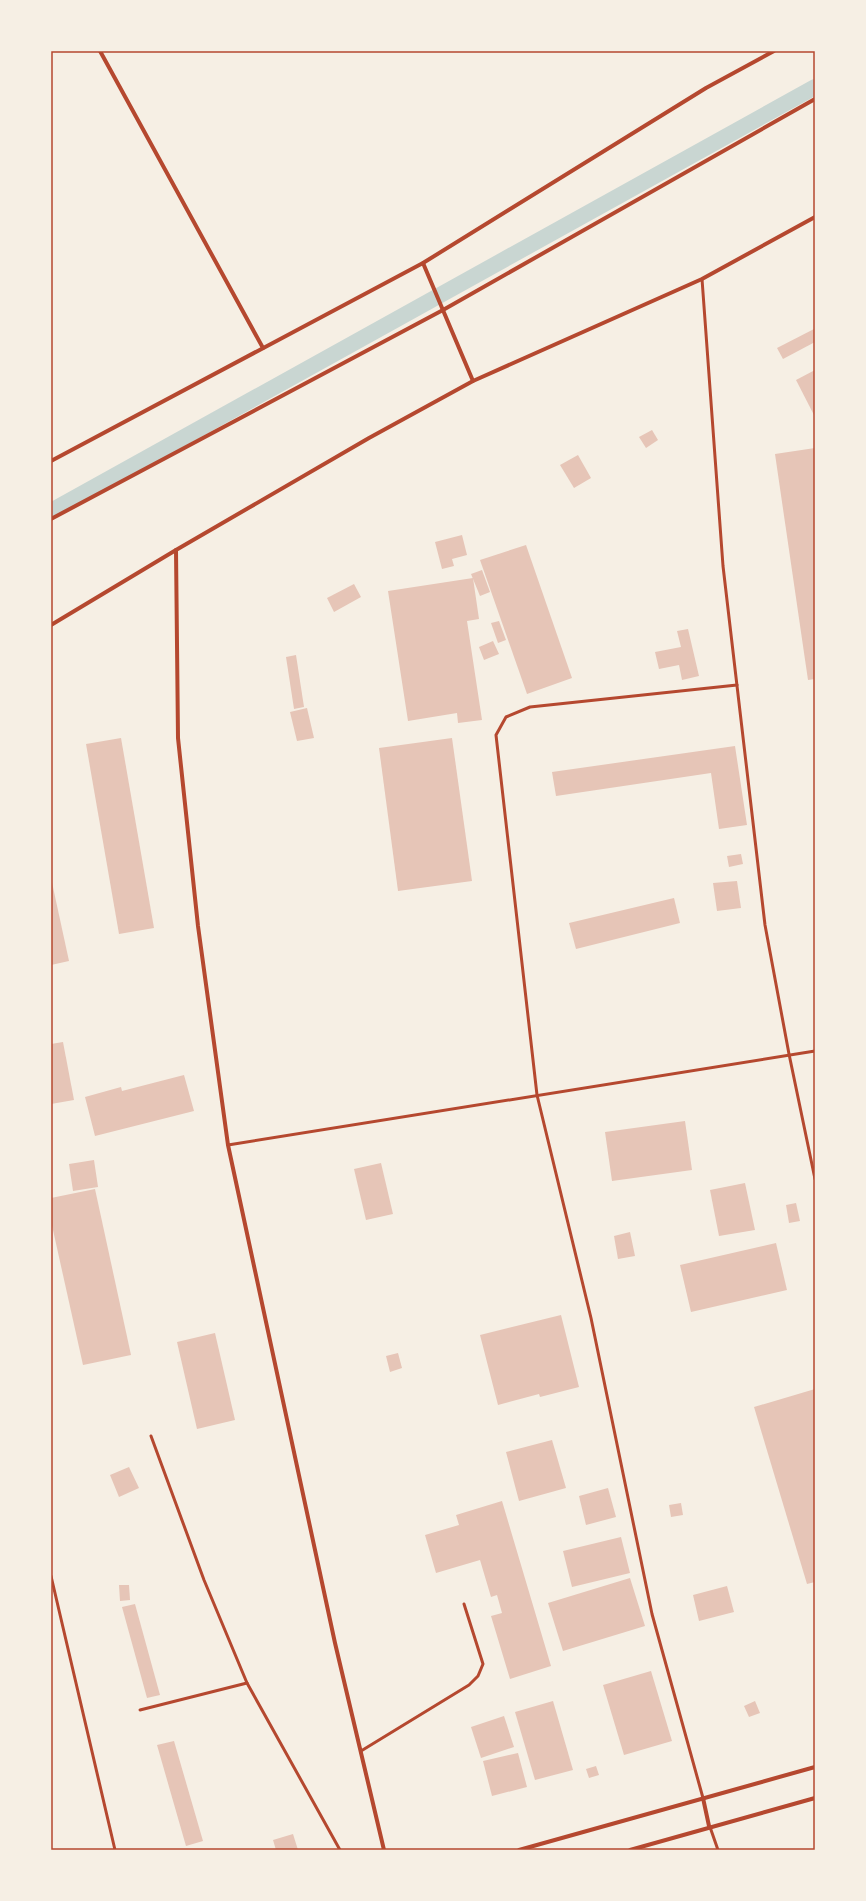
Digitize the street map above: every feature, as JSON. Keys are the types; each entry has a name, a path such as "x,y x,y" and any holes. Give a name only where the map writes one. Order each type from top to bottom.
{"street":[{"path":"100,51 263,348"},
{"path":"51,461 423,263 706,88 774,51"},
{"path":"51,519 443,310 815,100"},
{"path":"51,625 176,550 369,438 473,381 702,279 815,217"},
{"path":"423,263 473,381"},
{"path":"176,550 178,738 198,926 228,1146 335,1643 384,1850"},
{"path":"519,1850 815,1767"},
{"path":"703,1798 709,1826"},
{"path":"630,1850 709,1826 815,1798"}],"lane":[{"path":"702,279 723,566 765,925 789,1054 815,1179"},
{"path":"703,1798 652,1614 591,1318 537,1095 496,735 506,717 530,707 737,685"},
{"path":"228,1146 815,1051"},
{"path":"151,1436 204,1580 247,1683 340,1850"},
{"path":"51,1576 115,1850"},
{"path":"361,1751 469,1685 478,1676 483,1664 464,1604"},
{"path":"140,1710 247,1683"},
{"path":"709,1826 718,1850"}],"building":[{"path":"814,329 815,342 783,359 777,348"},
{"path":"815,370 815,417 796,380"},
{"path":"652,430 658,440 646,448 639,437"},
{"path":"815,448 815,679 808,680 775,454"},
{"path":"578,455 591,478 574,488 560,465"},
{"path":"462,535 467,555 452,559 454,566 442,569 435,542"},
{"path":"526,545 572,678 527,694 480,560"},
{"path":"482,570 490,592 480,596 471,574"},
{"path":"473,578 479,619 467,621 482,720 458,723 457,713 408,721 388,591"},
{"path":"354,584 361,597 334,612 327,598"},
{"path":"499,621 506,640 498,643 491,623"},
{"path":"688,629 699,676 682,680 679,665 659,669 655,652 681,647 677,631"},
{"path":"493,641 499,654 484,660 479,647"},
{"path":"296,655 304,707 294,709 286,657"},
{"path":"307,708 314,738 297,741 290,712"},
{"path":"121,738 154,928 119,934 86,744"},
{"path":"452,738 472,881 398,891 379,748"},
{"path":"735,746 747,825 719,829 711,773 556,796 552,772"},
{"path":"741,854 743,864 729,867 727,856"},
{"path":"51,878 69,961 51,965"},
{"path":"737,881 741,908 717,911 713,883"},
{"path":"674,898 680,923 576,949 569,923"},
{"path":"63,1042 74,1100 51,1104 51,1044"},
{"path":"184,1075 194,1111 95,1136 85,1097 121,1087 122,1091"},
{"path":"685,1121 692,1170 612,1181 605,1132"},
{"path":"94,1160 98,1187 73,1191 69,1164"},
{"path":"381,1163 393,1214 366,1220 354,1169"},
{"path":"745,1183 755,1230 719,1236 710,1190"},
{"path":"95,1189 131,1355 83,1365 51,1221 51,1198"},
{"path":"796,1203 800,1221 789,1223 786,1205"},
{"path":"630,1232 635,1256 618,1259 614,1236"},
{"path":"776,1243 787,1290 691,1312 680,1265"},
{"path":"561,1315 579,1387 540,1397 539,1394 498,1405 480,1335"},
{"path":"215,1333 235,1420 197,1429 177,1342"},
{"path":"398,1353 402,1368 390,1372 386,1356"},
{"path":"815,1389 815,1582 807,1584 754,1407"},
{"path":"552,1440 566,1488 519,1501 506,1452"},
{"path":"129,1467 139,1488 119,1497 110,1475"},
{"path":"608,1488 616,1517 586,1525 579,1496"},
{"path":"502,1501 551,1666 510,1679 491,1616 502,1613 497,1595 491,1597 480,1560 436,1573 425,1535 459,1525 456,1515"},
{"path":"681,1503 683,1515 671,1517 669,1505"},
{"path":"621,1537 630,1573 572,1587 563,1551"},
{"path":"630,1578 645,1626 563,1651 548,1603"},
{"path":"119,1585 129,1585 130,1600 120,1601"},
{"path":"727,1586 734,1612 699,1621 693,1595"},
{"path":"135,1604 160,1695 147,1698 122,1607"},
{"path":"651,1671 672,1741 624,1755 603,1685"},
{"path":"553,1701 573,1770 535,1780 515,1712"},
{"path":"755,1701 760,1713 749,1717 744,1706"},
{"path":"504,1716 514,1747 481,1758 471,1727"},
{"path":"174,1741 203,1841 186,1846 157,1745"},
{"path":"518,1753 527,1787 492,1796 483,1761"},
{"path":"596,1766 599,1775 589,1778 586,1769"},
{"path":"293,1834 298,1850 276,1850 273,1840"}],"waterway":[{"path":"51,511 815,87"}]}
